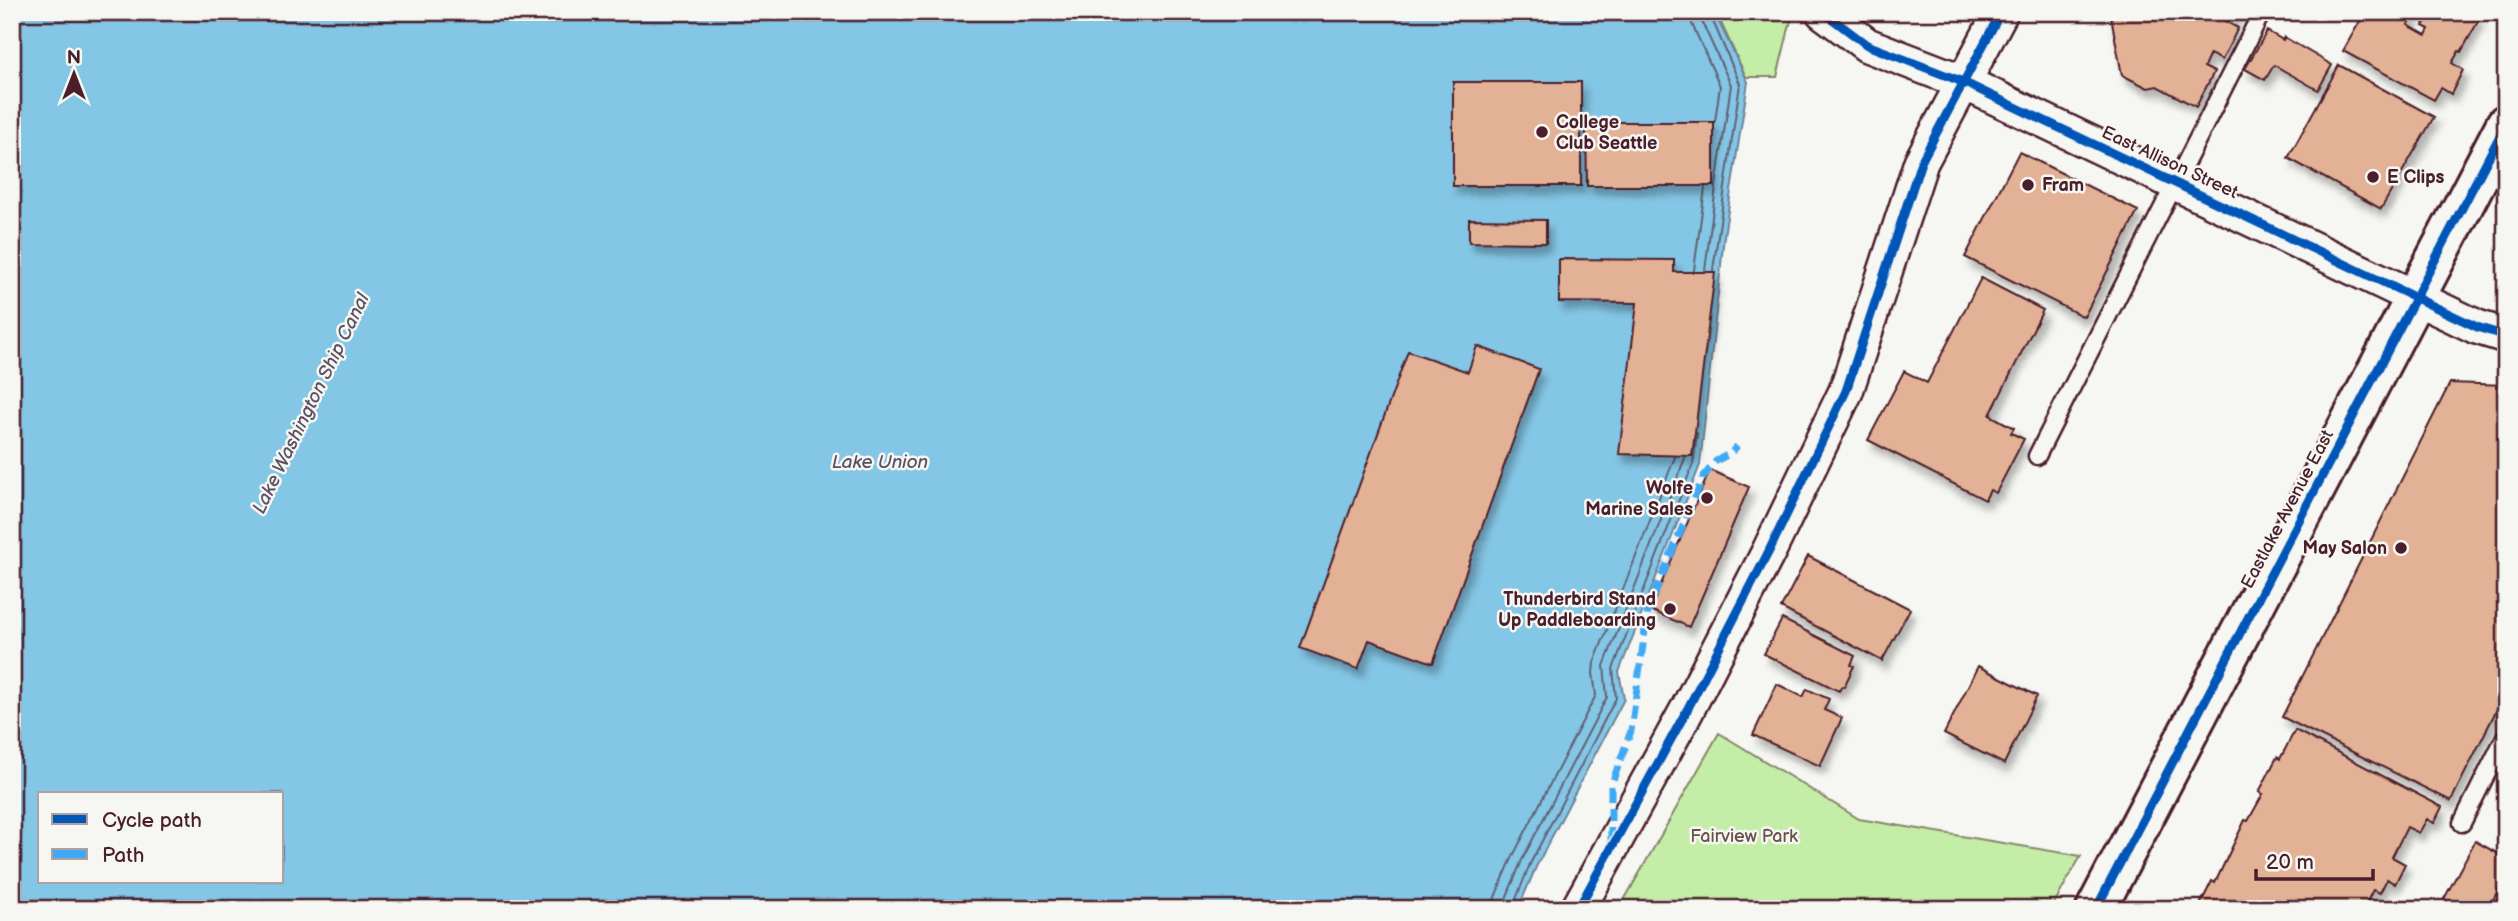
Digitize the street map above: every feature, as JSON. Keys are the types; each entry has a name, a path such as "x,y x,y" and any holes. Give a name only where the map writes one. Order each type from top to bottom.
{"main road":[{"name":"Eastlake Avenue East","path":"2096,909 2506,124"}],"street":[{"name":"East Allison Street","path":"1823,12 1867,45 1963,82 2477,327 2506,336"},
{"path":"1578,909 1693,699 1763,564 1846,391 1921,162 2001,12"}],"lane":[{"path":"2037,456 2262,12"},
{"path":"2462,823 2506,736"}],"green space":[{"path":"1716,12 1789,12 1791,20 1777,77 1746,77"},
{"name":"Fairview Park","path":"1719,733 1859,819 2081,856 2051,909 1619,909"}],"water":[{"name":"Lake Union","path":"12,12 1714,12 1748,82 1724,236 1700,465 1619,672 1624,699 1536,867 1518,909 12,909"}],"building":[{"path":"2110,12 2245,12 2225,21 2238,28 2222,60 2210,54 2204,67 2214,72 2196,107 2157,86 2148,88 2122,75"},
{"path":"2365,12 2416,12 2408,25 2426,35 2429,29 2423,26 2430,12 2468,12 2480,18 2452,63 2463,70 2451,94 2441,88 2434,100 2343,51"},
{"path":"2267,31 2283,40 2284,37 2332,65 2318,90 2274,65 2265,80 2245,69"},
{"path":"2339,65 2434,117 2381,209 2288,158"},
{"path":"1453,82 1581,82 1581,186 1453,186"},
{"path":"1586,122 1714,122 1714,186 1587,186"},
{"path":"2019,152 2138,211 2084,317 1965,257"},
{"path":"1469,219 1546,220 1546,243 1469,242"},
{"path":"1559,259 1674,260 1674,272 1715,272 1692,456 1619,454 1637,303 1559,302"},
{"path":"1981,278 2043,310 1990,415 2014,428 2011,433 2024,439 1996,493 1990,490 1985,500 1868,440 1904,371 1927,383"},
{"path":"1477,346 1539,369 1433,663 1369,640 1358,669 1300,648 1408,351 1468,372"},
{"path":"2450,383 2506,385 2506,691 2451,801 2282,717"},
{"path":"1710,470 1749,487 1689,627 1650,610"},
{"path":"1808,556 1910,609 1882,661 1781,608"},
{"path":"1782,619 1855,656 1851,665 1854,666 1844,687 1839,691 1764,654"},
{"path":"1978,666 2037,696 2004,764 1944,734"},
{"path":"1777,684 1803,697 1807,689 1829,699 1824,710 1842,718 1820,766 1753,735"},
{"path":"2295,730 2442,807 2434,823 2427,819 2419,833 2407,827 2392,857 2405,864 2395,884 2387,879 2380,893 2373,890 2363,909 2198,909 2212,881 2215,883 2245,820 2248,821 2263,794 2259,792 2277,757 2280,759"},
{"path":"2475,841 2506,858 2506,876 2488,909 2462,909 2444,899"}],"marked path":[{"path":"1611,842 1611,786 1631,731 1648,609 1704,476 1716,461 1731,453 1737,446"}],"cycle path":[{"path":"1823,12 1867,45 1963,82 2477,327 2506,336"},
{"path":"1578,909 1687,710 1769,551 1846,391 1921,162 2001,12"},
{"path":"2096,909 2506,124"}],"place":[{"name":"College Club Seattle","path":"1542,132"},
{"name":"E Clips","path":"2373,177"},
{"name":"Fram","path":"2028,185"},
{"name":"Wolfe Marine Sales","path":"1707,498"},
{"name":"May Salon","path":"2401,548"},
{"name":"Thunderbird Stand Up Paddleboarding","path":"1670,609"}],"water label":[{"name":"Lake Washington Ship Canal","path":"310,403"}]}
